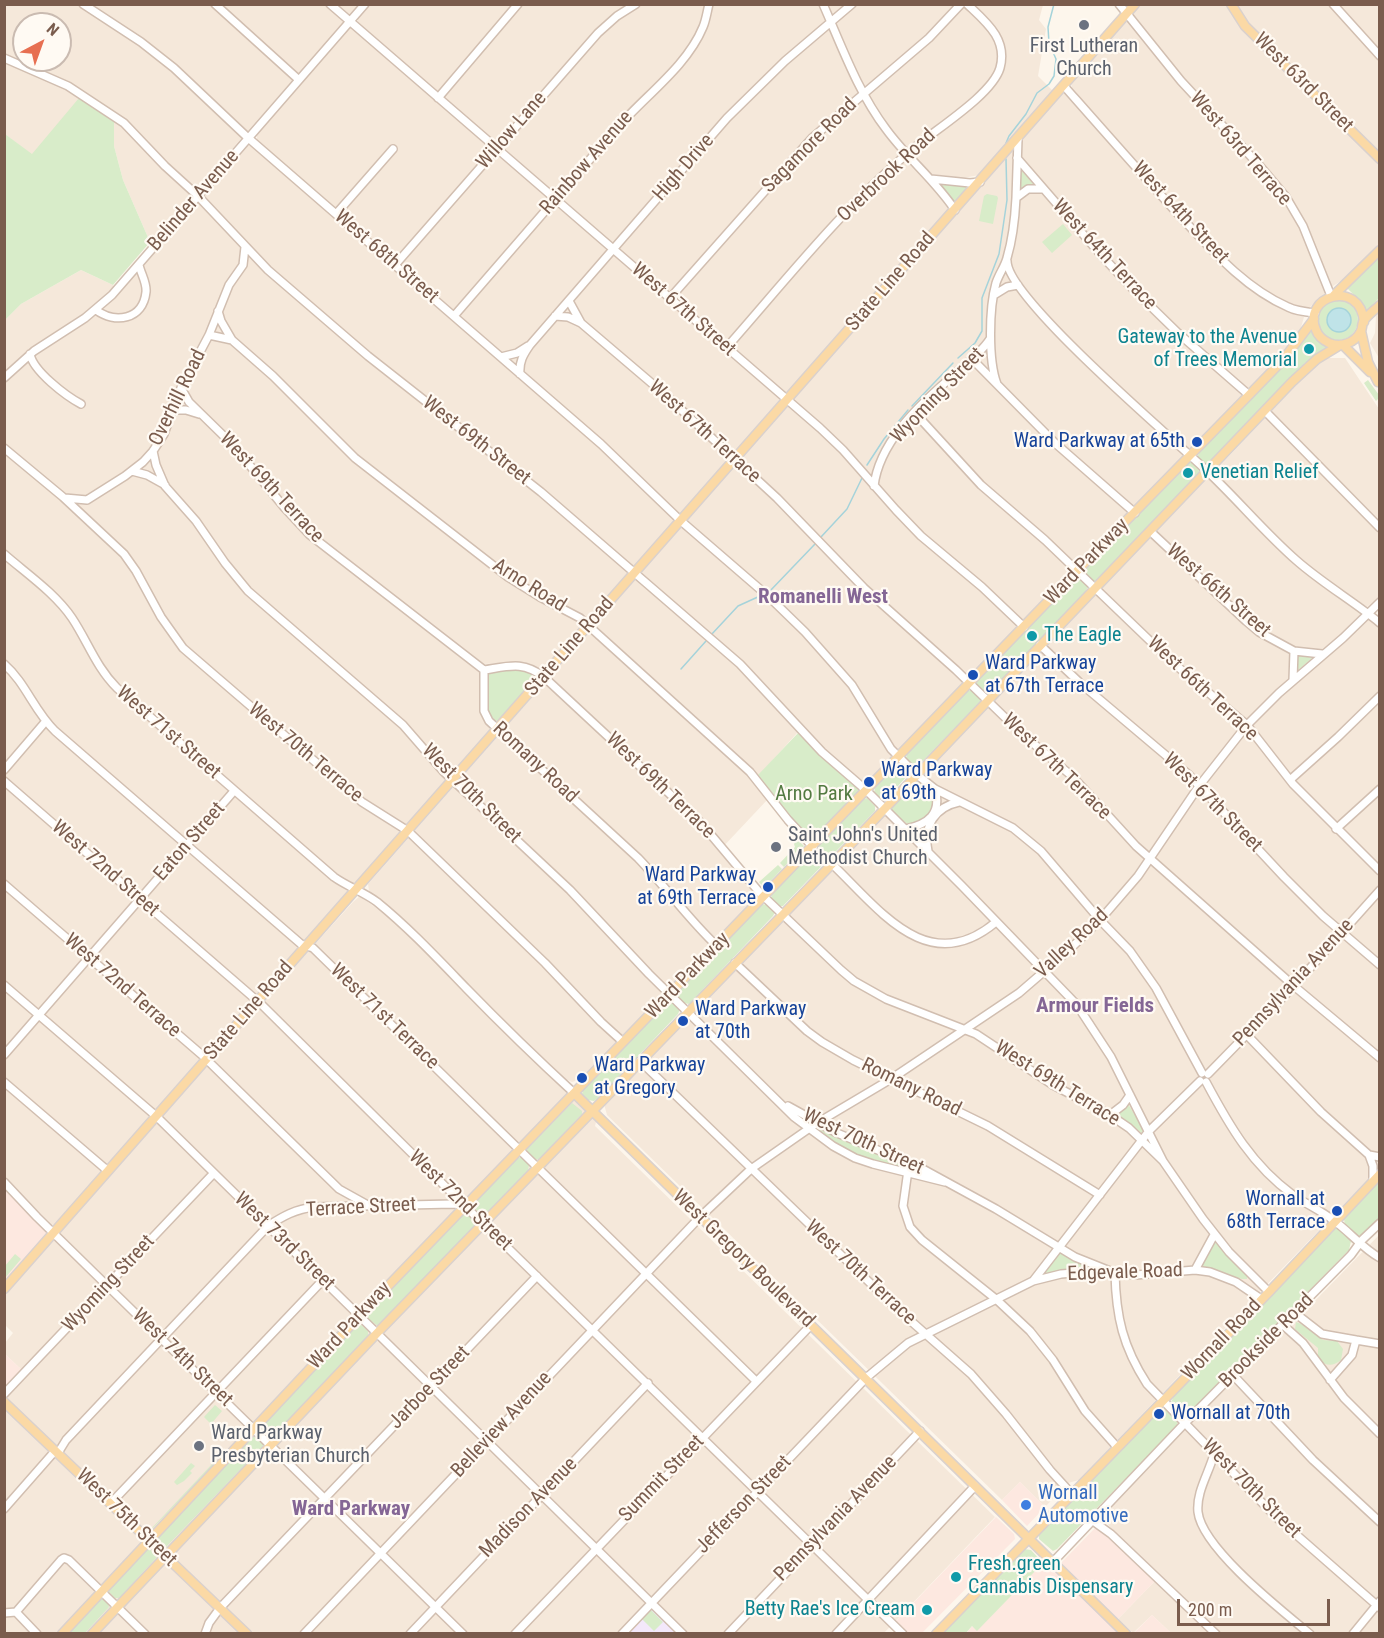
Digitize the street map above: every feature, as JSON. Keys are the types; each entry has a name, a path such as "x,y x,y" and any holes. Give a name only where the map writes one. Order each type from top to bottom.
{"main road":[{"name":"State Line Road","path":"4,1289 1136,4"},
{"name":"West 63rd Street","path":"1231,4 1245,26 1380,159"},
{"path":"1379,384 1341,345 1321,338 1317,333 1314,316 1321,303 1332,296 1380,250"},
{"path":"1332,296 1342,296 1356,302 1360,308 1368,362 1379,384"},
{"path":"1341,345 1355,339 1362,326 1380,305"},
{"name":"Ward Parkway","path":"62,1634 148,1539 359,1316 1283,360 1314,316"},
{"name":"Ward Parkway","path":"92,1634 377,1333 832,864 1264,411 1317,359 1341,345"},
{"name":"West Gregory Boulevard","path":"574,1094 1126,1634"},
{"name":"Wornall Road","path":"936,1634 1376,1178"},
{"name":"West 75th Street","path":"4,1402 247,1634"}],"street":[{"name":"West 68th Street","path":"83,4 141,42 174,68 248,139 625,466 681,521 769,597 805,632 852,685 882,736 916,774 935,789 997,819 1025,836 1041,851 1100,920 1130,951 1156,988 1227,1122 1258,1165 1295,1197 1335,1221 1360,1244 1380,1258"},
{"path":"216,4 299,80"},
{"name":"West 67th Street","path":"330,4 788,399 843,450 921,536 982,587 1024,627"},
{"name":"Belinder Avenue","path":"4,378 30,354 96,309 139,265 365,4"},
{"path":"438,98 518,4"},
{"name":"Willow Lane","path":"395,265 598,33 617,16 636,4"},
{"name":"Rainbow Avenue","path":"454,316 625,119 686,54 704,26 709,4"},
{"path":"823,4 863,93 884,127 931,179 955,210"},
{"name":"High Drive","path":"520,374 519,366 522,356 530,345 743,102 785,61 852,4"},
{"name":"Sagamore Road","path":"670,298 788,164 830,121 929,38 961,4"},
{"name":"Overbrook Road","path":"727,347 845,214 906,154 988,89 999,71 1002,52 998,38 990,25 967,4"},
{"name":"West 63rd Terrace","path":"1119,4 1181,81 1286,197 1303,226 1332,296"},
{"path":"1333,4 1380,56"},
{"name":"West 69th Street","path":"4,58 68,86 111,113 135,133 259,261 368,356 541,492 740,664 822,752 906,829 1077,1005 1112,1057 1163,1161"},
{"name":"West 64th Street","path":"1064,86 1152,185 1228,265 1276,302 1314,316"},
{"name":"Wyoming Street","path":"998,386 992,367 990,339 996,283 1006,261 1014,226 1018,139"},
{"path":"336,214 393,148"},
{"name":"West 64th Terrace","path":"1017,158 1134,290 1249,395"},
{"path":"931,179 980,182"},
{"path":"1016,198 1028,189 1043,189"},
{"name":"Overhill Road","path":"87,500 132,471 153,451 164,434 181,388 244,260 245,247"},
{"path":"239,270 259,261"},
{"path":"1006,261 1006,267 1018,285 1090,365 1208,471 1297,561 1380,623"},
{"path":"96,309 111,318 122,318 136,311 144,302 146,293 146,285 139,265"},
{"path":"994,295 1007,287 1018,285"},
{"name":"West 67th Terrace","path":"569,300 580,323"},
{"name":"Arno Road","path":"218,311 232,340 273,376 332,438 508,577 540,597 576,615 589,626 750,772 813,847"},
{"name":"West 67th Terrace","path":"555,316 568,316 580,323 662,392 777,498 864,588 1022,734 1073,777 1126,835 1294,986 1380,1058"},
{"name":"Arno Road","path":"209,335 232,340"},
{"name":"Wyoming Street","path":"874,486 877,465 894,439 915,413 990,339"},
{"name":"High Drive","path":"501,357 516,353 530,345"},
{"path":"30,354 31,361 64,394 81,404"},
{"path":"972,359 1055,443 1135,513"},
{"name":"West 69th Terrace","path":"181,388 189,402 233,445 310,535 484,670 524,665 531,667 544,677 702,823 764,897 841,970 868,989 903,1006 965,1029 1002,1050 1053,1085 1110,1115 1143,1140"},
{"path":"173,410 186,410 201,415"},
{"path":"1264,411 1380,528"},
{"name":"West 66th Terrace","path":"915,413 981,485 1045,540 1172,663 1247,725 1290,780 1380,871"},
{"name":"West 70th Terrace","path":"4,448 63,497 124,554 161,617 183,648 362,802 408,831 623,1042"},
{"name":"West 70th Street","path":"153,451 165,486"},
{"path":"861,470 877,465"},
{"name":"West 70th Street","path":"132,471 147,475 165,486 196,521 248,591 403,725 453,780 570,890 649,974 808,1129 849,1155 873,1164 945,1182"},
{"path":"63,497 87,500 82,515"},
{"name":"West 66th Street","path":"1150,531 1259,632 1294,651"},
{"name":"West 71st Street","path":"4,554 63,606 77,626 100,670 117,688 334,877 356,890"},
{"name":"Valley Road","path":"700,1217 751,1169 808,1129 891,1078 1019,993 1045,971 1100,920 1151,858 1199,786 1247,725 1293,680 1380,602"},
{"name":"West 67th Street","path":"1040,645 1079,682 1199,786 1284,878 1380,965"},
{"path":"1293,680 1294,651 1322,654"},
{"name":"West 71st Terrace","path":"4,664 24,685 46,721 301,944 313,948 756,1381"},
{"name":"Romany Road","path":"484,670 484,711 489,721 638,858 694,924 717,946"},
{"path":"1290,780 1380,696"},
{"path":"4,770 46,721"},
{"name":"West 72nd Street","path":"4,781 257,1001 903,1634"},
{"path":"928,851 927,832 937,801 935,789"},
{"path":"1336,829 1380,789"},
{"name":"Eaton Street","path":"4,1055 234,791"},
{"path":"906,829 924,823 946,806 959,802"},
{"path":"832,864 896,924 924,940 944,944 965,942 984,932 996,922"},
{"name":"West 72nd Terrace","path":"4,884 206,1060 341,1190 362,1203 374,1206"},
{"name":"West Gregory Boulevard","path":"356,890 375,900 416,937 574,1094"},
{"name":"Pennsylvania Avenue","path":"1033,1281 1149,1131 1294,986 1380,890"},
{"name":"Romany Road","path":"735,963 807,1031 853,1060 988,1126 1100,1195"},
{"name":"West 73rd Street","path":"4,985 156,1116 683,1634"},
{"path":"1247,1035 1321,1112 1369,1155 1376,1178"},
{"name":"West 70th Terrace","path":"640,1061 988,1392 1071,1493"},
{"path":"4,1082 108,1171"},
{"path":"1110,1115 1123,1105 1130,1095"},
{"name":"West 70th Street","path":"781,1102 817,1124 909,1163 996,1209 1081,1260 1115,1273 1116,1307 1125,1343 1147,1384 1276,1517 1378,1605"},
{"path":"1143,1140 1163,1161 1214,1235 1266,1290"},
{"path":"1369,1155 1380,1157"},
{"path":"909,1163 903,1206 910,1227 921,1240 1015,1315 1041,1343 1085,1411 1117,1447"},
{"name":"Wyoming Street","path":"4,1394 213,1173"},
{"name":"West 74th Street","path":"4,1182 463,1634"},
{"path":"335,1206 341,1190"},
{"name":"Terrace Street","path":"4,1509 55,1451 268,1226 302,1208 454,1204 465,1206"},
{"name":"Belleview Avenue","path":"304,1634 700,1217"},
{"name":"Brookside Road","path":"1053,1562 1380,1223"},
{"path":"1195,1270 1214,1235"},
{"name":"Edgevale Road","path":"866,1378 908,1343 1033,1281 1076,1272 1136,1275 1195,1270 1223,1276 1261,1299"},
{"name":"Jarboe Street","path":"205,1634 209,1623 220,1608 537,1276"},
{"path":"1244,1287 1253,1277"},
{"path":"111,1503 323,1280"},
{"path":"1295,1313 1322,1334 1380,1344"},
{"name":"Summit Street","path":"515,1634 811,1325"},
{"path":"1283,1325 1310,1351 1329,1380 1380,1434"},
{"path":"1356,1340 1380,1338"},
{"path":"1329,1380 1352,1355 1356,1340"},
{"path":"1233,1375 1312,1460 1380,1522"},
{"name":"Jefferson Street","path":"622,1634 866,1378"},
{"name":"Madison Avenue","path":"410,1634 648,1383"},
{"name":"Pennsylvania Avenue","path":"728,1634 920,1431"},
{"path":"1214,1454 1198,1505 1198,1514 1206,1534 1224,1556 1274,1604 1310,1634"},
{"path":"836,1634 975,1486"},
{"path":"1095,1519 1216,1634"},
{"path":"4,1613 16,1612 61,1560 68,1559 146,1634"},
{"path":"1353,1634 1378,1605"},
{"path":"16,1612 37,1634"}],"shaded area":[{"path":"4,5 359,5 150,242 123,180 114,146 32,155 5,134"},
{"path":"369,5 820,5 854,82 950,209 544,670 524,662 483,664 480,678 481,712 491,730 59,1223 52,1225 5,1178 4,382 38,351 85,321 120,292 248,146 252,146 480,343 485,339 257,140 257,134 346,31 358,24 358,17"},
{"path":"827,5 1043,5 1039,20 1046,29 1038,76 1054,92 979,175 963,178 932,174 903,145 875,107 861,83"},
{"path":"1140,5 1379,5 1379,244 1347,277 1330,288 1310,307 1303,309 1289,305 1261,289 1234,268 1201,236 1072,89 1071,82"},
{"path":"1062,93 1067,94 1177,219 1232,274 1275,304 1304,317 1300,331 1289,348 867,783 850,773 805,729 797,733 754,781 768,799 721,849 758,897 584,1078 572,1082 565,1079 509,1027 418,934 369,891 368,884"},
{"path":"81,270 113,285 115,289 95,307 34,347 5,374 5,320 21,304"},
{"path":"1379,312 1379,358 1370,343 1375,333 1376,316"},
{"path":"1328,358 1345,358 1379,409 1379,597 1367,607 1298,559 1214,472 1312,368"},
{"path":"1205,478 1212,479 1295,563 1379,626 1379,1168 1079,1480 1068,1483 1045,1507 1020,1482 1002,1500 607,1115 604,1104"},
{"path":"360,896 410,936 596,1122 595,1126 995,1517 884,1633 5,1633 4,1398 26,1374 5,1354 5,1343 13,1333 5,1325 5,1294 204,1067"},
{"path":"5,1186 48,1232 5,1283"},
{"path":"1379,1235 1379,1633 1171,1633 1152,1615 1133,1633 1118,1619 1156,1580 1171,1593 1174,1589 1103,1520 1104,1515 1198,1414 1270,1347"},
{"path":"5,1354 22,1370 5,1389"},
{"path":"1020,1482 1045,1507 1027,1526 1002,1500"},
{"path":"996,1517 1014,1534 1015,1539 922,1633 909,1633 896,1621"},
{"path":"1096,1527 1156,1580 1118,1619 1061,1563"},
{"path":"1043,1563 1119,1633 966,1634 972,1626 977,1630"},
{"path":"651,1607 678,1634 625,1634"},
{"path":"1152,1615 1171,1633 1134,1633"}],"green space":[{"path":"79,98 114,122 114,146 123,180 150,242 113,285 81,270 21,304 5,320 5,134 32,154"},
{"path":"1020,171 1034,185 1020,190"},
{"path":"942,183 971,186 955,203 941,185"},
{"path":"987,194 998,198 993,224 979,221 984,196"},
{"path":"1063,224 1072,235 1052,253 1042,242"},
{"path":"1379,256 1379,298 1367,311 1347,288"},
{"path":"1338,300 1352,306 1358,320 1352,334 1338,340 1324,334 1318,320 1324,306"},
{"path":"1309,331 1312,331 1327,347 1326,349 1305,363 1208,464 1197,458 1199,453 1294,353"},
{"path":"1368,380 1379,395 1376,401 1364,383"},
{"path":"1189,462 1193,462 1200,473 1097,581 1093,582 1084,574 1084,570"},
{"path":"1076,579 1080,579 1088,587 1085,592 989,693 985,693 976,685 977,681"},
{"path":"1299,655 1312,658 1298,670 1296,657"},
{"path":"524,668 538,676 537,680 499,722 490,714 488,708 487,675 493,671"},
{"path":"968,690 980,699 980,702 918,766 913,765 906,758 907,754"},
{"name":"Arno Park","path":"799,732 820,755 859,790 859,793 813,840 793,820 758,775"},
{"path":"897,764 903,765 909,774 886,799 882,800 874,793 875,788"},
{"path":"917,780 932,794 933,808 928,816 918,822 908,824 891,812 890,807"},
{"path":"867,798 875,806 875,811 783,906 779,906 771,898 772,894"},
{"path":"797,839 804,846 784,867 780,863 795,847"},
{"path":"778,865 782,869 764,888 759,882"},
{"path":"762,904 775,912 773,916 689,1004 684,1003 678,997 678,991"},
{"path":"669,1001 680,1009 678,1014 598,1098 594,1101 588,1100 582,1094 583,1090"},
{"path":"572,1103 582,1111 582,1114 539,1159 534,1160 526,1150"},
{"path":"1128,1104 1143,1129 1142,1133 1118,1116"},
{"path":"819,1128 905,1165 905,1168 865,1159 844,1150 816,1131"},
{"path":"521,1157 529,1165 528,1170 485,1215 481,1215 473,1207 475,1203"},
{"path":"1379,1181 1379,1218 1363,1235 1357,1236 1345,1226 1344,1219"},
{"path":"465,1213 476,1220 475,1225 378,1326 367,1318 368,1314"},
{"path":"1336,1228 1351,1241 1349,1250 1189,1413 1181,1414 1171,1402 1175,1394"},
{"path":"1215,1242 1247,1276 1247,1279 1203,1266 1202,1263"},
{"path":"1060,1253 1092,1267 1041,1276"},
{"path":"15,1254 21,1259 5,1278 5,1266"},
{"path":"1296,1322 1323,1340 1337,1341 1343,1349 1341,1360 1332,1365 1318,1359 1318,1348 1295,1329"},
{"path":"360,1324 368,1331 368,1336 272,1438 268,1438 259,1428 356,1325"},
{"path":"215,1405 222,1411 211,1424 204,1417"},
{"path":"1162,1409 1166,1409 1178,1421 1177,1426 1053,1551 1039,1539 1039,1534"},
{"path":"252,1435 263,1446 165,1548 156,1539"},
{"path":"191,1463 195,1466 190,1471 192,1473 177,1485 174,1482"},
{"path":"213,1463 214,1465 150,1530"},
{"path":"148,1547 157,1557 119,1598 115,1598 108,1591"},
{"path":"1024,1549 1031,1550 1043,1563 977,1631 972,1626 966,1633 942,1634"},
{"path":"101,1598 109,1607 85,1633 66,1634"},
{"path":"651,1610 663,1622 654,1631 642,1619"}],"water":[{"path":"1339,308 1344,309 1350,315 1350,325 1344,331 1339,332 1334,331 1328,325 1327,320 1328,315 1334,309"}],"waterway":[{"path":"1006,143 1037,93 1049,84 1054,76 1056,59 1049,43 1048,27 1054,4"},
{"path":"958,358 975,343 982,331 982,298 999,254 1007,200 1006,159"},
{"path":"912,406 953,363"},
{"path":"867,465 884,439 908,410"},
{"path":"821,537 847,509 862,478"},
{"path":"769,592 815,544"},
{"path":"711,635 738,606 760,596"},
{"path":"681,669 706,641"}],"place":[{"name":"First Lutheran Church","path":"1084,25"},
{"name":"Gateway to the Avenue of Trees Memorial","path":"1309,349"},
{"name":"Ward Parkway at 65th","path":"1197,442"},
{"name":"Venetian Relief","path":"1188,473"},
{"name":"The Eagle","path":"1032,636"},
{"name":"Ward Parkway at 67th Terrace","path":"973,675"},
{"name":"Ward Parkway at 69th","path":"869,782"},
{"name":"Saint John's United Methodist Church","path":"776,847"},
{"name":"Ward Parkway at 69th Terrace","path":"768,887"},
{"name":"Ward Parkway at 70th","path":"683,1021"},
{"name":"Ward Parkway at Gregory","path":"582,1078"},
{"name":"Wornall at 68th Terrace","path":"1337,1211"},
{"name":"Wornall at 70th","path":"1159,1414"},
{"name":"Ward Parkway Presbyterian Church","path":"199,1446"},
{"name":"Wornall Automotive","path":"1026,1505"},
{"name":"Fresh.green Cannabis Dispensary","path":"956,1577"},
{"name":"Betty Rae's Ice Cream","path":"927,1610"}],"district":[{"name":"Romanelli West","path":"823,598"},
{"name":"Armour Fields","path":"1095,1007"},
{"name":"Ward Parkway","path":"351,1510"}]}
